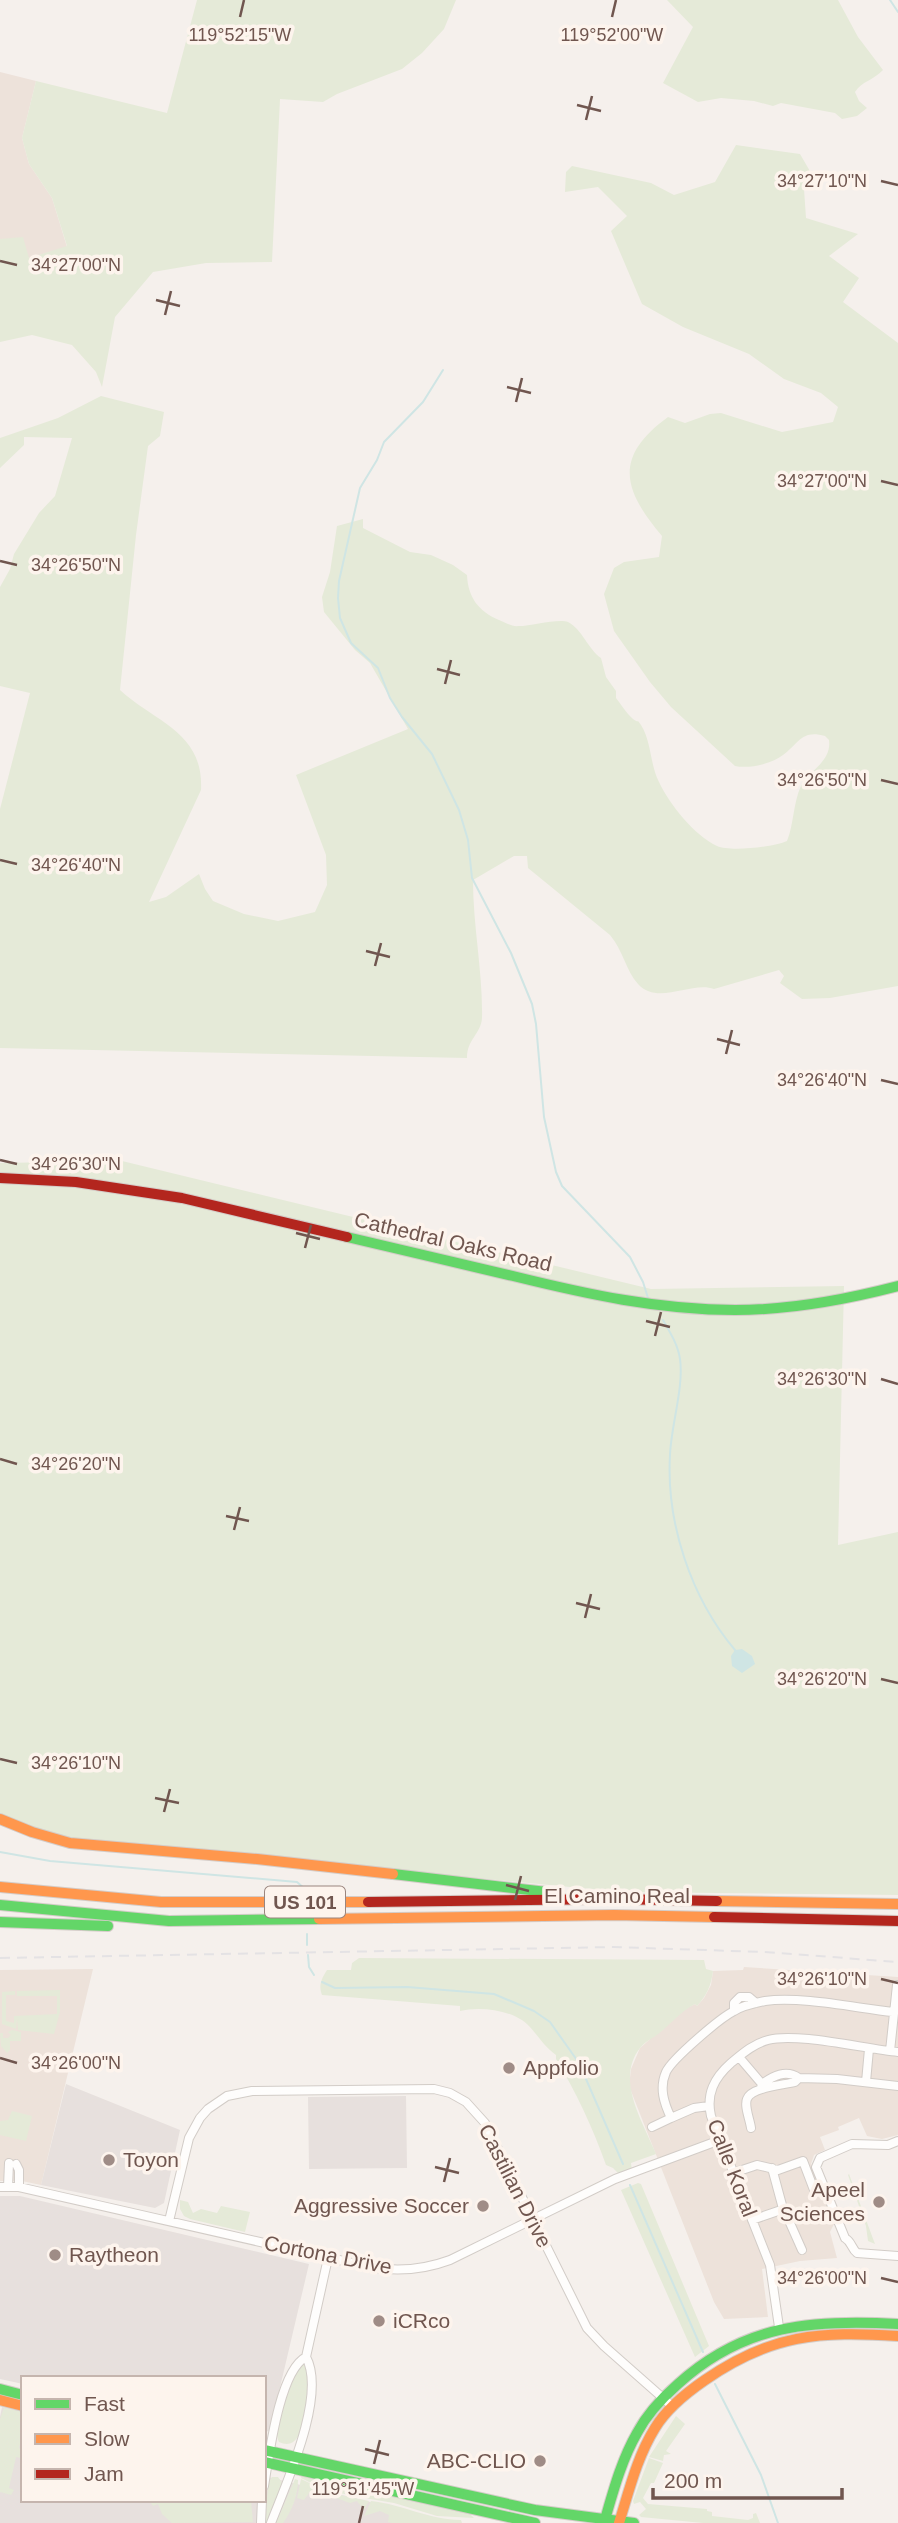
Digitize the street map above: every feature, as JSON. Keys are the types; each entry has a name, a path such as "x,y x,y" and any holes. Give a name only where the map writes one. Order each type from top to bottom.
{"main road":[{"name":"Cathedral Oaks Road","path":"0,1178 76,1182 182,1198 571,1290 677,1309 736,1312 789,1308 846,1299 898,1286"},
{"path":"0,1819 50,1838 83,1845 257,1859 611,1899"},
{"name":"El Camino Real","path":"0,1887 161,1902 611,1899 897,1904"},
{"name":"El Camino Real","path":"0,1905 100,1916 224,1921 614,1915 898,1921"},
{"path":"834,1920 848,1925 898,1927"},
{"path":"0,1922 201,1928 224,1921"},
{"path":"605,2522 621,2468 636,2432 667,2402 695,2369 711,2357 740,2341 779,2327 824,2320 898,2323"},
{"path":"619,2522 630,2485 667,2402 737,2357 780,2340 841,2332 898,2336"},
{"path":"0,2389 21,2394"},
{"path":"0,2400 21,2405"},
{"path":"267,2457 605,2522 634,2523"},
{"path":"294,2463 479,2517 535,2523"}],"street":[{"path":"894,2052 897,1985"},
{"path":"671,2118 664,2103 662,2087 671,2064 734,2011 734,2003 740,1997 749,1997 756,2003 795,2001 894,2012"},
{"name":"Calle Koral","path":"779,2327 770,2264 709,2106 713,2084 725,2068 755,2045 767,2040 787,2038 894,2052"},
{"path":"866,2082 869,2049"},
{"path":"739,2057 761,2086"},
{"path":"751,2128 746,2100 761,2086 795,2082 799,2078 898,2086"},
{"name":"Castilian Drive","path":"169,2221 189,2137 208,2109 227,2096 252,2091 416,2088 450,2093 477,2112 493,2139 587,2328 667,2402"},
{"path":"652,2127 694,2108 709,2106"},
{"name":"Cortona Drive","path":"4,2187 19,2187 385,2270 427,2267 457,2257 615,2179 720,2140"},
{"path":"898,2141 888,2145 852,2144 820,2158 816,2167 845,2238 854,2250 857,2253 898,2256"},
{"path":"733,2173 757,2165 783,2169 803,2161 814,2190"},
{"path":"4,2187 12,2164 19,2170 19,2187"},
{"path":"772,2168 783,2208 802,2250"},
{"path":"752,2220 783,2208"},
{"path":"271,2523 294,2463 311,2399 310,2364 306,2357 328,2258"},
{"path":"267,2457 283,2392 299,2360 306,2357"},
{"path":"261,2523 262,2502"}],"shaded area":[{"path":"0,72 36,81 22,138 29,164 52,198 67,247 29,258 0,239"},
{"path":"742,1649 752,1656 755,1664 742,1673 732,1666 731,1656 735,1650"},
{"path":"744,1967 898,1977 898,2135 882,2139 867,2136 859,2118 820,2137 825,2150 814,2155 811,2164 834,2224 830,2232 837,2258 800,2261 762,2269 768,2317 724,2319 714,2302 629,2086 631,2069 640,2048 683,2010 695,2004 697,2006 711,1985 713,1971 743,1970"},
{"path":"93,1969 41,2185 22,2181 0,2181 0,1970"},
{"path":"66,2084 180,2130 164,2203 155,2208 41,2185"},
{"path":"406,2096 407,2168 309,2169 308,2097"},
{"path":"0,2196 20,2196 309,2264 270,2430 266,2432 266,2376 21,2376 21,2384 0,2379"},
{"path":"2,2407 21,2412 21,2502 266,2502 266,2476 456,2523 0,2523"}],"green space":[{"path":"197,0 456,0 444,29 422,53 402,69 323,102 280,99 272,262 206,263 153,272 115,317 102,387 96,372 72,345 32,335 0,342 0,239 23,237 29,258 67,246 52,198 29,164 22,138 36,81 167,113"},
{"path":"667,0 838,0 858,37 883,70 855,92 859,101 867,108 857,116 842,119 835,113 781,103 773,106 721,98 698,102 663,83 693,27"},
{"path":"736,145 800,154 818,185 804,189 806,218 858,234 829,256 859,278 843,302 898,343 898,986 830,998 802,999 780,983 784,976 779,970 714,989 705,987 665,993 646,990 630,973 610,935 528,868 527,856 514,856 473,880 482,1018 469,1046 467,1058 0,1048 0,809 30,693 0,686 0,587 10,569 14,554 39,513 55,496 72,438 24,437 24,445 0,468 0,438 58,418 101,396 164,412 160,436 148,446 120,690 186,742 195,755 200,770 201,790 149,902 166,897 199,874 213,901 244,914 278,921 315,912 327,885 326,855 296,775 408,729 370,663 355,650 324,612 322,597 330,572 337,526 363,519 363,528 410,552 431,555 467,575 472,597 480,608 492,616 514,626 558,621 573,625 601,658 606,677 616,691 616,698 630,717 641,725 656,775 664,791 684,819 700,835 717,846 732,849 763,847 787,841 801,786 824,760 829,740 825,736 811,734 801,738 783,755 772,761 753,766 735,766 671,707 650,682 614,631 604,594 614,568 624,562 659,557 662,536 639,504 632,489 630,474 638,446 668,417 685,423 721,413 782,432 833,422 838,407 821,393 784,379 749,354 683,327 642,304 611,231 627,216 598,187 565,192 566,172 572,166 651,183 674,195 715,182"},
{"path":"122,1161 651,1289 844,1286 838,1545 898,1532 898,1895 622,1892 65,1838 0,1815 0,1163"},
{"path":"359,1958 704,1960 706,1969 713,1971 710,1986 703,1998 697,2006 695,2004 685,2011 644,2044 633,2060 630,2074 634,2101 656,2154 631,2163 632,2171 620,2175 606,2165 590,2124 556,2055 529,2026 515,2016 487,2009 460,2011 460,2006 322,1995 322,1979 327,1970 351,1970 352,1963"},
{"path":"60,1990 60,2012 54,2034 18,2030 17,2019 16,2029 2,2024 2,1992 15,1991 15,1995 6,1995 6,2021 14,2023 14,2016 57,2014 57,1996 17,1996 17,1991"},
{"path":"8,2032 21,2032 21,2041 10,2041 10,2050 7,2053 1,2046 0,2033 3,2033 3,2038 8,2038 11,2035"},
{"path":"12,2111 32,2116 26,2141 0,2135 0,2121 8,2120"},
{"path":"849,2174 875,2244 868,2241 866,2226"},
{"path":"641,2184 709,2346 695,2357 621,2190"},
{"path":"180,2200 188,2202 193,2213 201,2209 217,2213 221,2206 250,2212 245,2232 190,2219 184,2216 180,2209"},
{"path":"302,2362 307,2363 307,2385 302,2428 297,2439 289,2444 279,2442 277,2434 280,2413"},
{"path":"4,2408 21,2412 21,2458 16,2457 9,2488 14,2490 11,2495 0,2492 0,2419"},
{"path":"676,2416 685,2424 666,2451 671,2454 664,2455 663,2461 649,2457"},
{"path":"649,2458 663,2463 654,2483 651,2483 643,2498 648,2504 707,2509 712,2512 712,2516 748,2520 756,2513 760,2523 703,2523 641,2517 639,2515 646,2509 640,2502 634,2504 633,2501"},
{"path":"302,2475 326,2483 325,2485 341,2488 352,2496 318,2487 322,2484 315,2485 301,2478"},
{"path":"272,2477 278,2477 283,2484 269,2523 264,2523 269,2481"},
{"path":"295,2479 298,2480 298,2486 292,2508 283,2523 276,2523"},
{"path":"301,2479 331,2493 369,2501 364,2510 357,2501 350,2503 328,2495 324,2497 309,2493 304,2500 297,2498"},
{"path":"348,2485 469,2513 474,2518 437,2516 394,2503 358,2497 342,2487"},
{"path":"371,2501 461,2520 462,2523 392,2523 388,2522 389,2515 380,2511 364,2516"},
{"path":"150,2502 251,2502 253,2522 172,2523 162,2514 158,2504 153,2506"}],"waterway":[{"path":"890,0 898,12"},
{"path":"443,370 423,402 384,442 377,460 360,488 339,581 340,618 351,643 378,668 390,698 432,754 459,810 468,840 472,878 511,953 532,1004 544,1117 556,1172 562,1186 630,1257 648,1298"},
{"path":"663,1320 677,1349 681,1370 670,1455 672,1507 677,1533 694,1583 719,1629 735,1650"},
{"path":"0,1852 50,1861 297,1882 305,1889 307,1896"},
{"path":"307,1934 307,1945"},
{"path":"308,1955 309,1967 314,1975"},
{"path":"322,1982 335,1988 407,1987 494,1994 534,2011 550,2022 579,2063 623,2164"},
{"path":"630,2185 703,2352"},
{"path":"715,2384 761,2475 778,2523"}],"railway":[{"path":"0,1958 614,1947 764,1952 898,1962"}],"traffic: fast":[{"path":"347,1237 568,1289 679,1307 735,1310 797,1306 898,1286"},
{"path":"393,1874 547,1892"},
{"path":"0,1905 169,1921 319,1919"},
{"path":"0,1922 108,1926"},
{"path":"604,2523 622,2466 641,2426 666,2395 703,2364 754,2337 781,2330 837,2323 898,2324"},
{"path":"0,2389 21,2394"},
{"path":"266,2450 535,2510 634,2523"},
{"path":"266,2462 535,2523"}],"traffic: slow":[{"path":"0,1819 70,1843 393,1874"},
{"path":"0,1887 161,1902 368,1902"},
{"path":"717,1901 898,1904"},
{"path":"319,1919 614,1915 714,1917"},
{"path":"619,2523 638,2462 655,2428 677,2401 705,2380 752,2353 797,2339 844,2334 898,2336"},
{"path":"0,2400 21,2405"}],"traffic: jam":[{"path":"0,1178 76,1182 182,1198 347,1237"},
{"path":"368,1902 611,1899 717,1901"},
{"path":"714,1917 898,1921"}],"place":[{"name":"Appfolio","path":"509,2068"},
{"name":"Toyon","path":"109,2160"},
{"name":"Apeel Sciences","path":"879,2202"},
{"name":"Aggressive Soccer","path":"483,2206"},
{"name":"Raytheon","path":"55,2255"},
{"name":"iCRco","path":"379,2321"},
{"name":"ABC-CLIO","path":"540,2461"}]}
